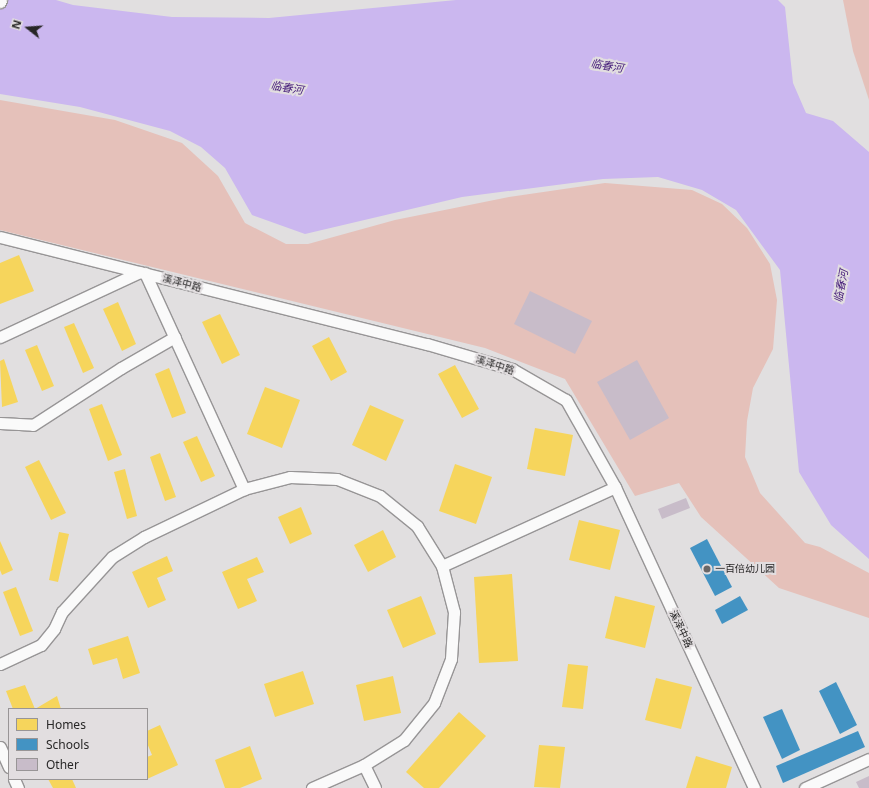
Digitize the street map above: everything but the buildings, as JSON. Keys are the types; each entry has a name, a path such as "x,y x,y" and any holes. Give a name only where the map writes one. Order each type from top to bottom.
{"street":[{"name":"溪泽中路","path":"0,238 142,272 426,344 512,369 566,400 615,487 754,788"},
{"path":"0,337 142,272 175,338 244,489"},
{"path":"0,423 34,425 121,368 175,338"},
{"path":"0,664 41,646 54,629 62,612 112,557 144,537 244,489 290,477 337,479 380,496 417,526 442,566 454,612 451,659 434,703 404,740 364,765 312,788"},
{"path":"442,566 615,487"},
{"path":"0,747 5,766"},
{"path":"805,788 869,759"},
{"path":"364,765 375,788"}],"shaded area":[{"path":"843,0 869,0 869,100 853,51"},
{"path":"0,100 115,120 182,143 218,176 245,223 286,244 308,244 395,220 509,197 605,183 692,190 722,204 747,228 770,264 777,300 773,349 753,388 747,421 745,457 760,493 805,543 820,547 869,573 869,618 779,588 701,517 679,483 635,496 565,379 485,348 0,230"}],"water":[{"name":"临春河","path":"0,0 56,0 73,5 172,17 269,18 456,0 778,0 785,7 793,83 806,113 833,121 869,152 869,559 831,525 799,472 780,270 736,210 702,190 658,177 603,179 462,197 305,234 252,215 225,168 201,147 170,131 80,107 0,94"}],"place":[{"name":"一百倍幼儿园","path":"707,569"}]}
